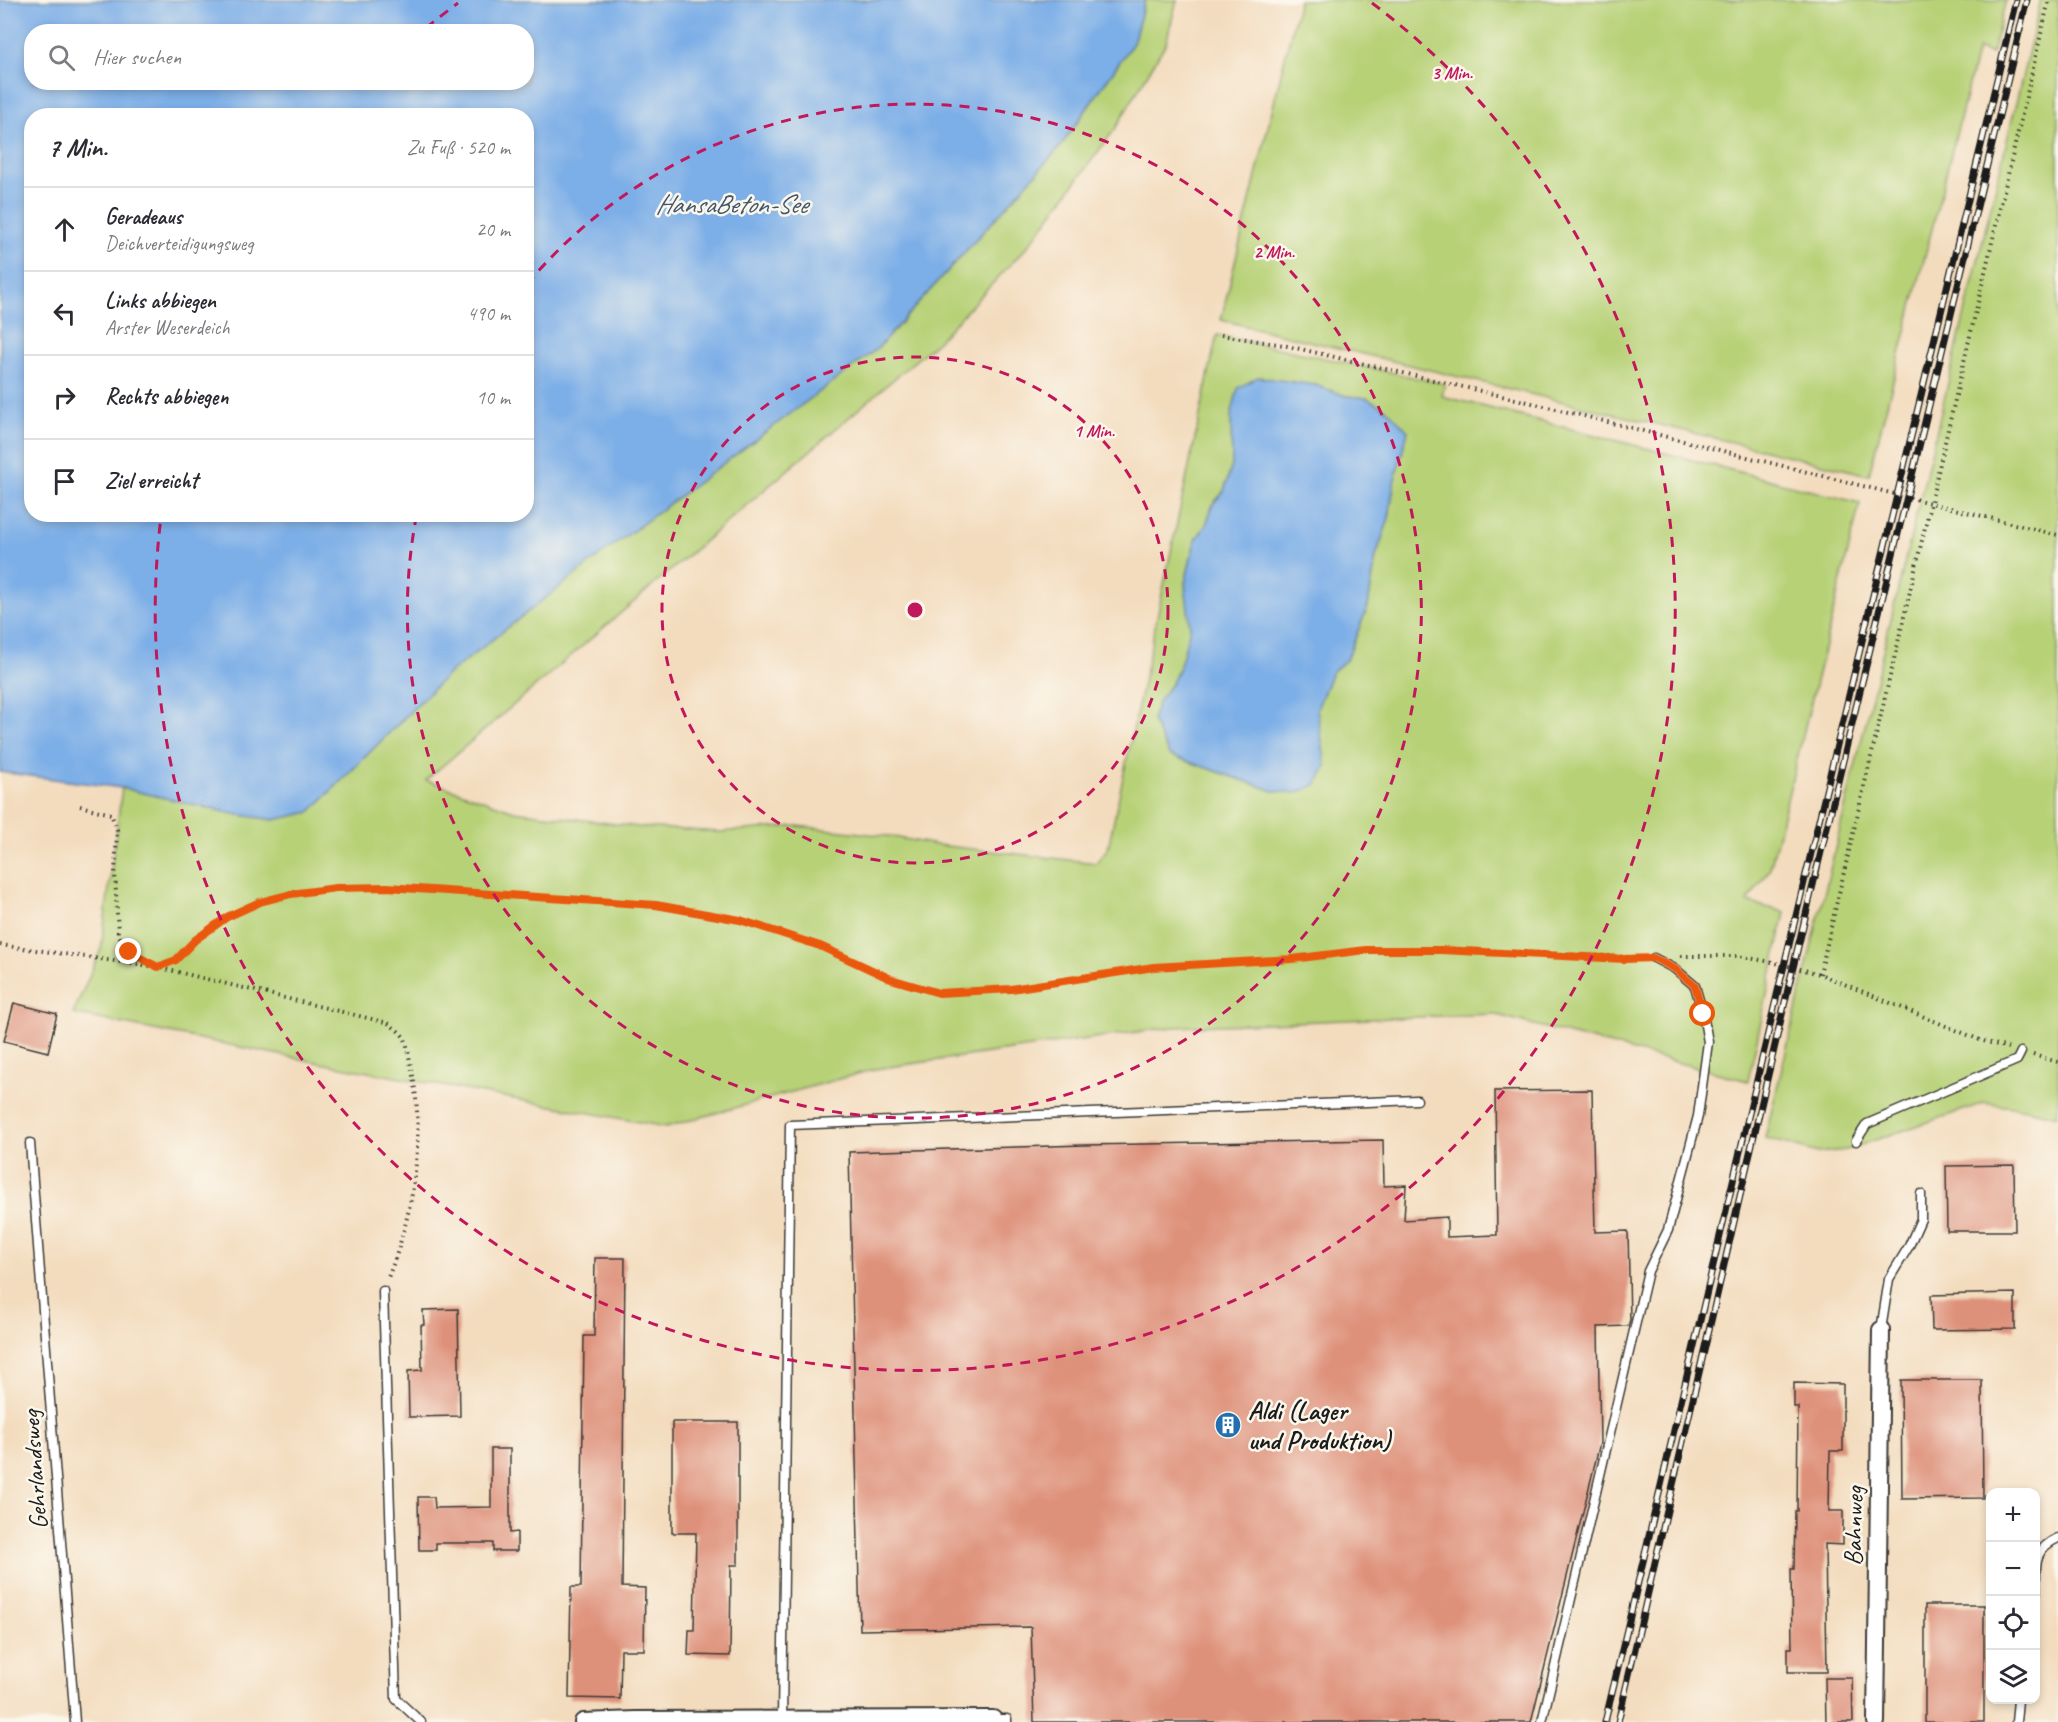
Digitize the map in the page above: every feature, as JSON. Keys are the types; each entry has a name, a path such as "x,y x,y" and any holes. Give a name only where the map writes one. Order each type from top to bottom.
{"street":[{"name":"Bahnweg","path":"1876,1722 1881,1330"},
{"path":"583,1722 1000,1721"}],"lane":[{"path":"1542,1722 1648,1271 1668,1230 1698,1116 1708,1042 1703,1014 1695,986 1675,969 1654,958"},
{"path":"1856,1141 1867,1124 2017,1060 2021,1052"},
{"path":"782,1720 790,1125 1417,1100"},
{"name":"Gehrlandsweg","path":"30,1143 75,1722"},
{"path":"1881,1330 1889,1279 1910,1246 1920,1219 1921,1194"},
{"path":"382,1291 396,1699 421,1722"},
{"path":"2040,1549 2058,1538"},
{"path":"2016,1722 2018,1704"}],"path":[{"path":"1820,974 2049,0"},
{"path":"1221,335 1283,345 1533,403 2058,535"},
{"path":"80,806 111,814 117,830 115,873 118,934 129,952 158,967 176,960 195,940 227,917 260,902 291,894 336,888 377,887 466,891 656,905 740,920 820,946 891,979 939,993 1011,989 1154,967 1292,959 1366,950 1441,950 1625,959 1736,956 1820,974 1846,987 1980,1040 2058,1062"},
{"path":"0,945 158,967 388,1023 404,1037 415,1085 416,1166 397,1255 382,1291"}],"green space":[{"path":"1145,0 1177,0 1166,43 1115,129 1028,246 937,342 426,780 514,811 639,827 720,832 797,826 1096,863 1108,848 1217,335 1445,384 1442,396 1860,503 1770,869 1747,902 1785,912 1748,1081 1493,1014 1172,1027 875,1069 666,1127 336,1066 73,1014 101,949 122,788 234,814 274,820 310,812 447,675 602,554 877,349 1060,147 1133,43","holes":["1315,385 1346,396 1367,398 1394,483 1389,518 1376,556 1368,606 1347,659 1332,672 1317,709 1320,732 1274,791 1169,755 1152,720 1159,700 1172,683 1180,666 1191,628 1185,583 1195,541 1206,525 1213,504 1224,491 1232,465 1231,416"]},
{"path":"1299,0 2006,0 1992,54 1978,49 1869,475 1221,320"},
{"path":"2041,0 2058,0 2058,1116 1984,1103 1846,1150 1818,1153 1765,1138"}],"water":[{"name":"HansaBeton-See","path":"0,0 1145,0 1133,43 1060,147 877,349 602,554 447,675 310,812 274,820 234,814 122,788 0,772"},
{"path":"1258,377 1315,385 1346,396 1367,398 1388,410 1408,431 1394,483 1389,518 1376,556 1368,606 1347,659 1332,672 1317,709 1326,767 1316,785 1297,793 1274,791 1169,755 1152,720 1159,700 1172,683 1180,666 1190,628 1185,583 1195,541 1206,525 1213,504 1224,491 1232,465 1231,416 1238,388"}],"building":[{"path":"14,1003 57,1014 48,1052 4,1041"},
{"name":"Aldi (Lager und Produktion)","path":"1592,1090 1595,1232 1628,1231 1630,1320 1628,1326 1598,1327 1600,1443 1531,1722 1034,1722 1031,1627 860,1630 849,1152 1383,1140 1384,1186 1406,1185 1404,1220 1447,1217 1447,1237 1497,1235 1495,1091"},
{"path":"2014,1165 2015,1231 1947,1231 1946,1166"},
{"path":"595,1258 625,1258 622,1587 645,1588 644,1650 621,1650 620,1699 569,1698 571,1587 581,1587 584,1336 594,1336"},
{"path":"2015,1293 2015,1329 1932,1330 1931,1295"},
{"path":"458,1309 460,1416 409,1417 408,1371 422,1370 423,1310"},
{"path":"1901,1380 1982,1380 1983,1498 1902,1499"},
{"path":"1794,1383 1843,1384 1843,1451 1830,1451 1829,1511 1843,1511 1843,1545 1825,1544 1827,1672 1788,1672 1788,1648 1792,1648 1791,1569 1794,1569 1795,1511 1797,1511 1798,1407 1794,1407"},
{"path":"672,1422 738,1422 738,1565 731,1565 730,1656 688,1655 689,1630 694,1630 696,1533 672,1533"},
{"path":"491,1449 510,1449 510,1533 517,1532 517,1551 493,1551 493,1543 436,1543 436,1550 419,1550 418,1497 434,1497 435,1508 491,1507"},
{"path":"1925,1605 1984,1605 1984,1722 1925,1722"},
{"path":"1825,1678 1852,1678 1853,1722 1826,1722"}],"railway":[{"path":"1605,1722 2016,0"},
{"path":"1618,1722 1791,976 2027,0"}],"place":[{"name":"Aldi (Lager und Produktion)","path":"1228,1425"}],"route":[{"path":"129,952 158,967 176,960 195,940 227,917 260,902 291,894 336,888 387,887 656,905 740,920 820,946 891,979 939,993 1011,989 1154,967 1292,959 1366,950 1441,950 1625,959 1654,958 1675,969 1695,986 1703,1014"}]}
